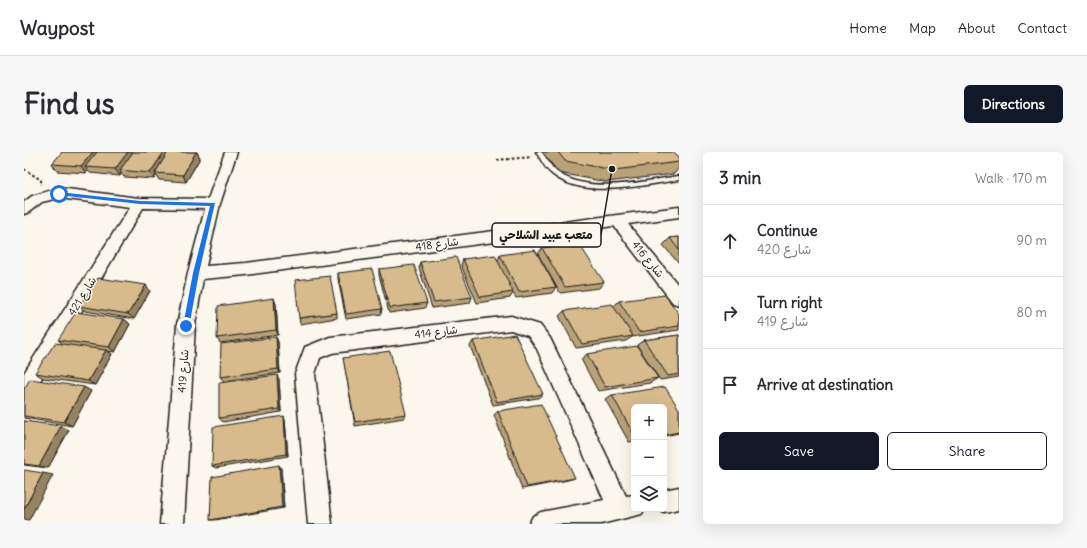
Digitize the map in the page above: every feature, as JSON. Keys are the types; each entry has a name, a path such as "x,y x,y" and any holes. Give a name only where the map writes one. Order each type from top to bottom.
{"street":[{"name":"شارع 419","path":"172,524 186,326 196,273 213,204 231,152"},
{"path":"24,208 37,199 59,194 140,203 213,204"},
{"name":"شارع 421","path":"24,390 140,203"},
{"name":"شارع 418","path":"196,273 246,269 679,212"},
{"name":"شارع 416","path":"617,220 679,298"},
{"name":"شارع 414","path":"320,524 305,374 312,353 330,345 511,323 534,330 544,344 627,508"},
{"path":"667,500 679,498"},
{"path":"540,524 627,508"}],"lane":[{"path":"540,154 554,173 565,179 585,185 604,187 679,178"}],"path":[{"path":"497,160 540,154"},
{"path":"24,169 41,180 44,198"}],"building":[{"path":"62,152 93,152 81,166 52,164"},
{"path":"97,152 128,152 115,169 85,167"},
{"path":"133,152 164,152 150,173 120,170"},
{"path":"168,152 196,152 183,175 155,173"},
{"path":"558,152 674,152 679,157 679,162 614,170 565,161"},
{"path":"679,237 679,250 670,238"},
{"path":"579,244 604,282 565,287 542,248"},
{"path":"535,250 556,287 519,292 500,255"},
{"path":"495,255 513,292 480,297 463,259"},
{"path":"456,257 472,297 434,302 420,262"},
{"path":"414,265 427,303 390,308 379,269"},
{"path":"372,269 382,309 346,314 338,273"},
{"path":"330,276 337,313 299,318 295,280"},
{"path":"98,278 146,285 128,314 79,306"},
{"path":"665,295 679,314 679,326 639,332 619,301"},
{"path":"274,298 276,330 217,338 218,306"},
{"path":"612,304 633,336 582,344 564,311"},
{"path":"76,312 124,319 109,347 58,340"},
{"path":"515,334 543,394 497,402 473,341"},
{"path":"679,335 679,374 668,376 644,340"},
{"path":"276,337 278,369 220,377 221,344"},
{"path":"55,343 106,350 88,381 35,373"},
{"path":"637,346 658,378 605,387 587,354"},
{"path":"390,351 406,414 355,422 343,358"},
{"path":"277,375 279,409 219,418 219,383"},
{"path":"30,379 84,387 64,422 24,416 24,389"},
{"path":"665,387 679,409 679,432 667,434 667,404 631,404 631,430 612,395"},
{"path":"541,404 575,478 527,487 498,411"},
{"path":"284,416 286,454 212,466 213,427"},
{"path":"24,421 61,426 39,466 24,464"},
{"path":"279,465 282,507 210,520 212,477"},
{"path":"24,470 43,473 24,509"}],"place":[{"name":"متعب عبيد الشلاحي","path":"612,169"}],"route":[{"path":"59,194 140,203 213,204 196,273 186,326"}]}
